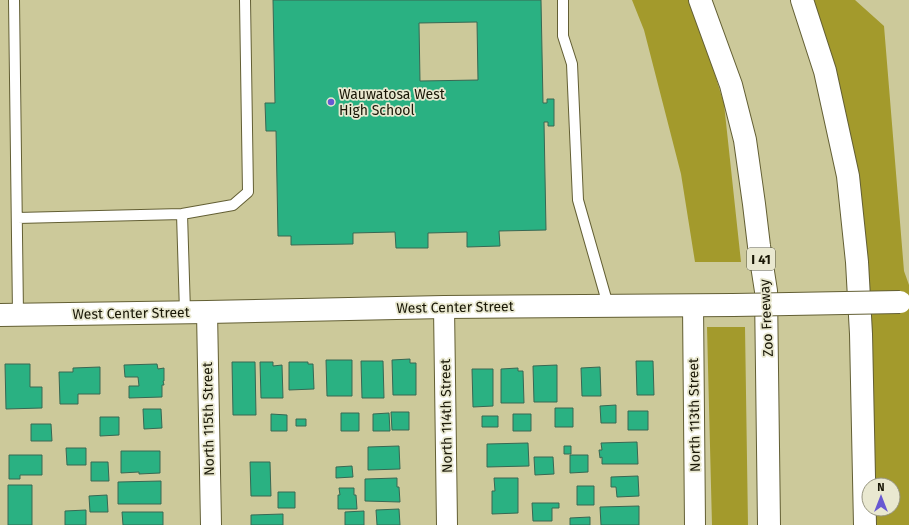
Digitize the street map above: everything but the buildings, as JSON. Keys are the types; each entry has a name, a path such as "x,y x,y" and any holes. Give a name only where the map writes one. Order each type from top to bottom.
{"main road":[{"name":"Zoo Freeway","path":"700,0 731,85 745,140 766,291 769,525"},
{"path":"802,0 825,71 848,176 861,334 866,525"},
{"name":"West Center Street","path":"9,314 444,307 733,305 905,301"}],"street":[{"name":"North 113th Street","path":"693,305 695,525"},
{"name":"North 114th Street","path":"444,307 447,525"},
{"name":"North 115th Street","path":"207,312 211,525"}],"lane":[{"path":"9,314 17,218 14,0"},
{"path":"17,218 182,214 233,205 248,192 245,0"},
{"path":"563,0 563,36 572,64 578,200 608,305"},
{"path":"182,214 185,312"}],"shaded area":[{"path":"632,0 692,0 724,104 741,262 695,262 681,174 644,30"},
{"path":"806,0 855,0 884,26 904,271 909,285 909,525 875,525 875,517 901,517 901,477 874,477 863,272"},
{"path":"707,327 745,327 748,525 712,525"}],"place":[{"name":"Wauwatosa West High School","path":"331,102"}]}
